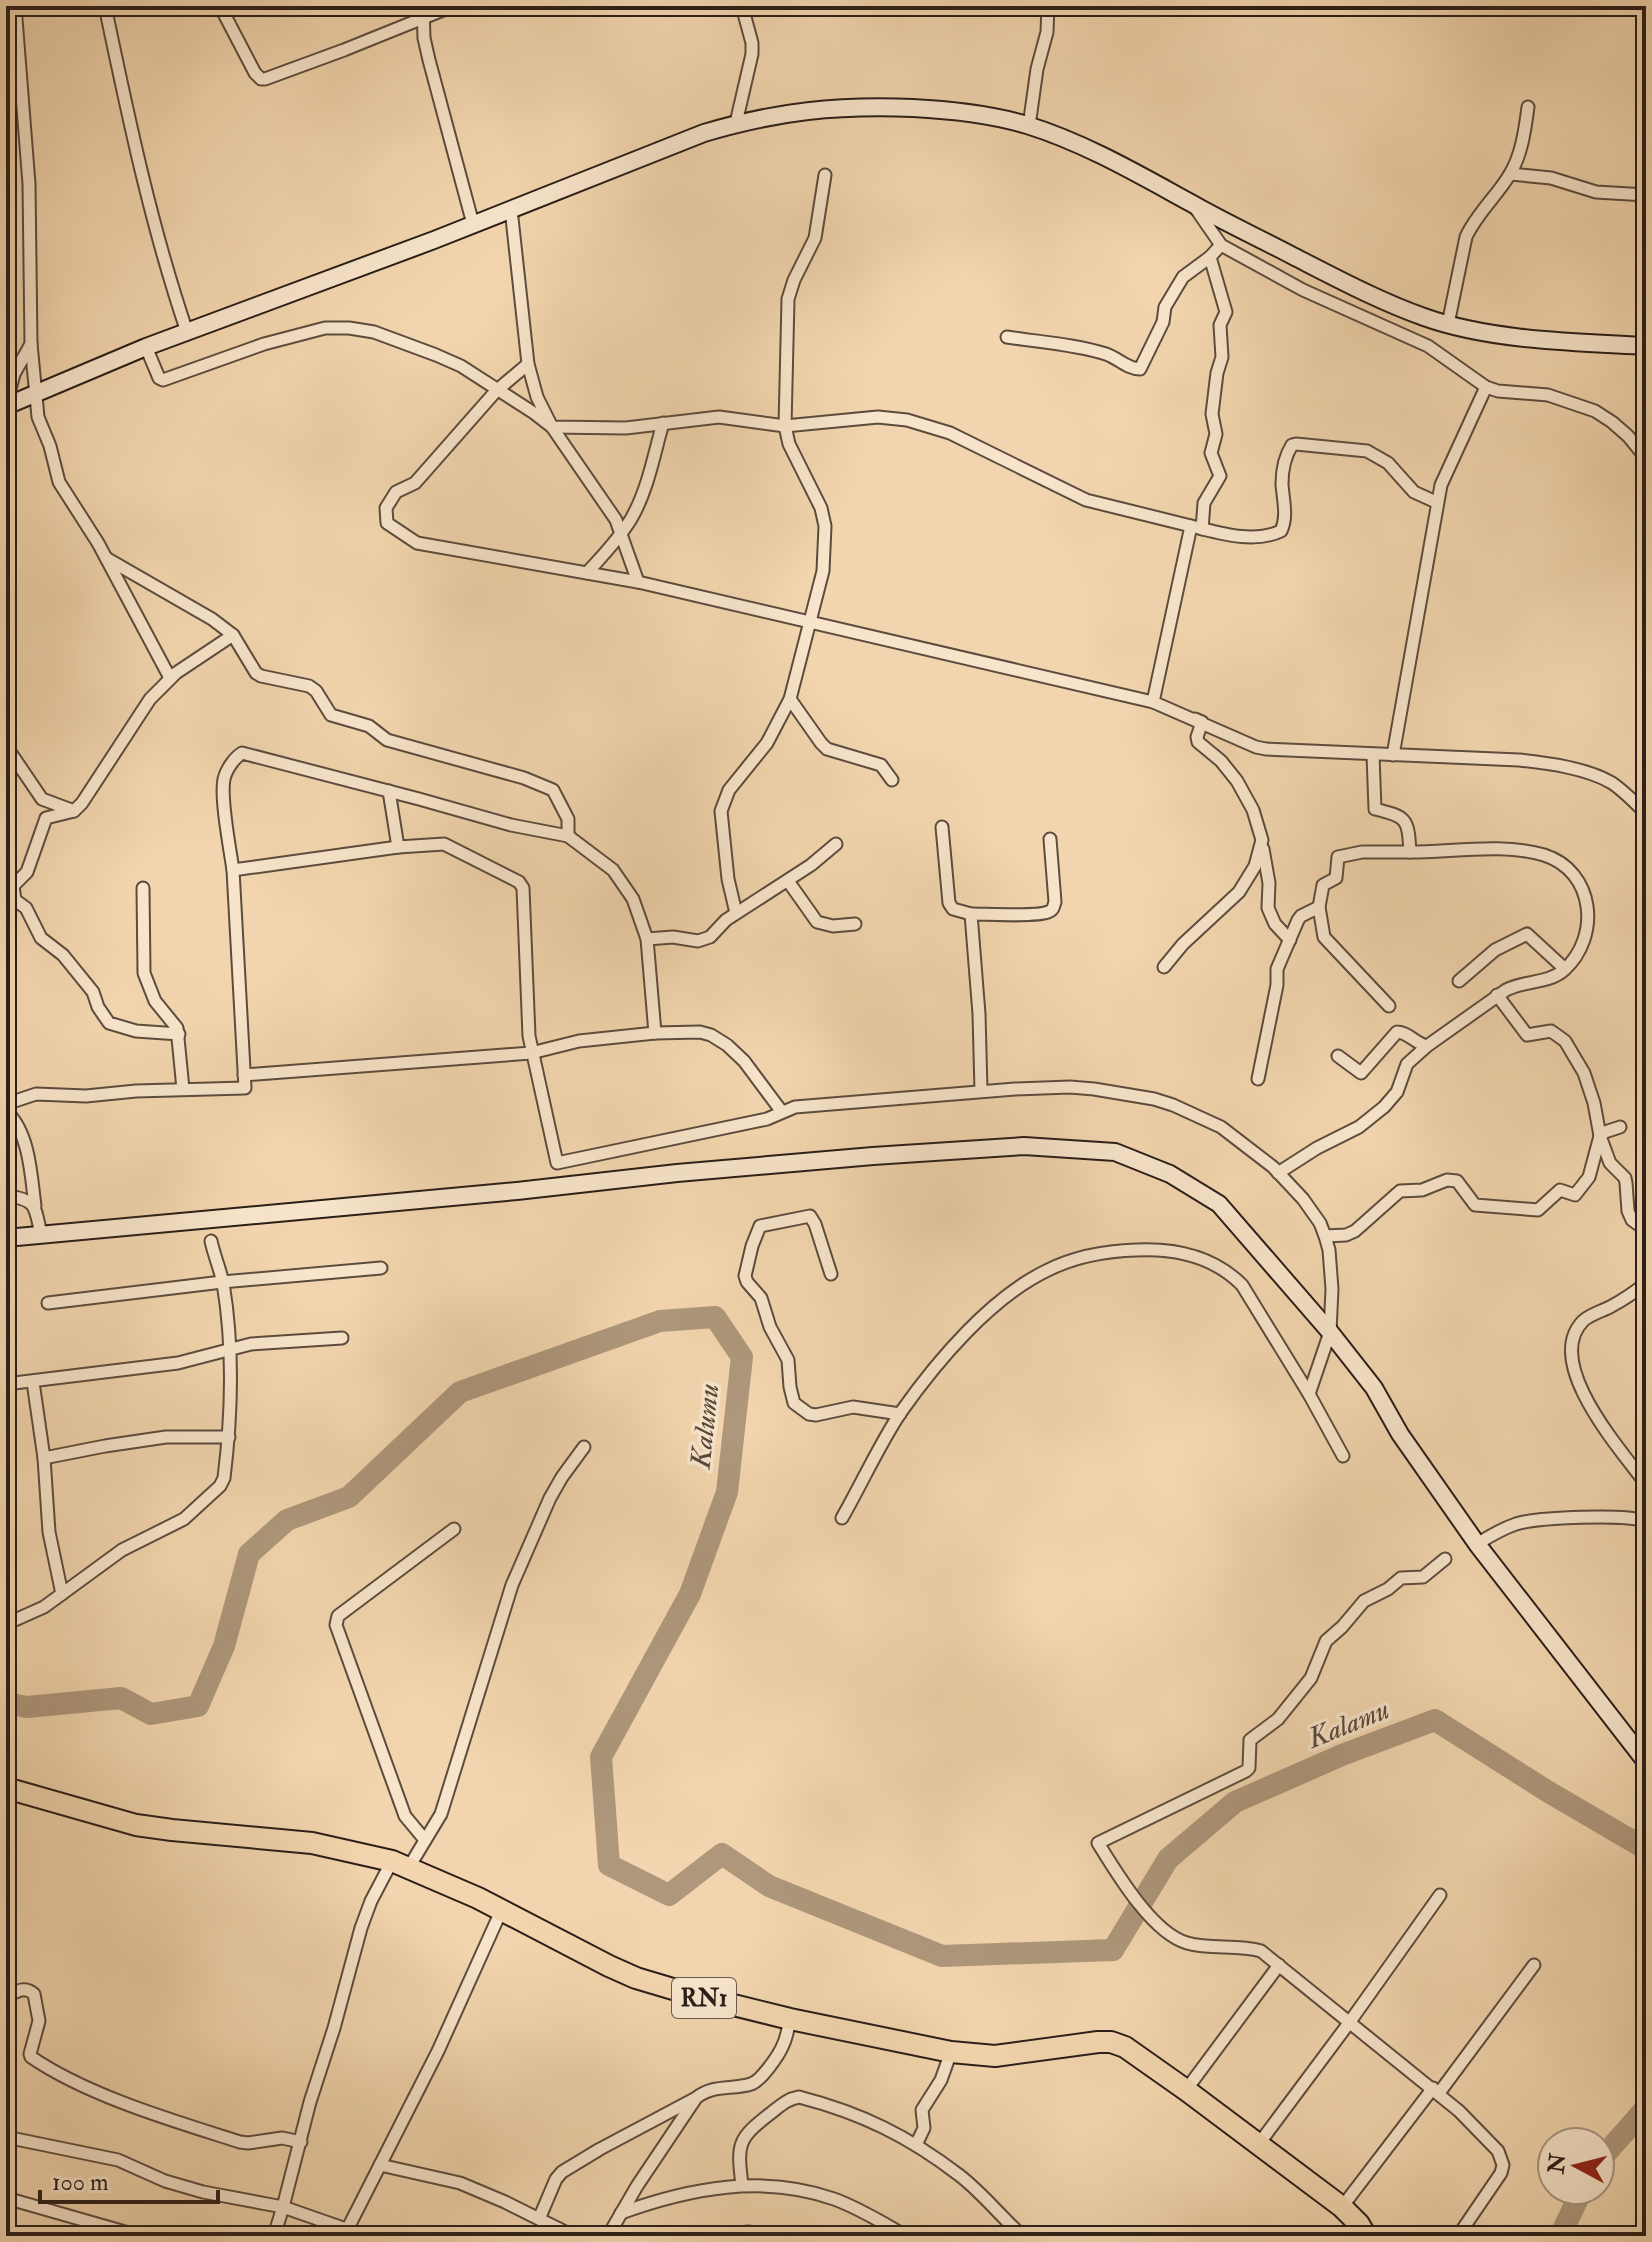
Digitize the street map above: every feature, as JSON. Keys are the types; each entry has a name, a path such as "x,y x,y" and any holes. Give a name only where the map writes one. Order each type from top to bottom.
{"highway":[{"name":"RN1","path":"6,1788 136,1825 312,1843 400,1864 502,1909 636,1978 790,2019 951,2052 995,2056 1111,2042 1125,2047 1186,2090 1342,2207 1366,2236"}],"main road":[{"path":"6,405 146,347 473,224 672,144 736,123 800,110 867,106 962,111 1029,126 1111,160 1377,298 1427,318 1508,335 1646,346"},
{"path":"6,1238 873,1156 1042,1146 1115,1152 1170,1174 1219,1204 1330,1332 1374,1388 1400,1434 1477,1544 1646,1762"}],"street":[{"path":"105,6 119,79 160,248 187,332"},
{"path":"220,6 261,79 424,12 453,6"},
{"path":"736,123 752,54 742,6"},
{"path":"1029,126 1037,69 1047,32 1048,6"},
{"path":"6,23 15,10"},
{"path":"15,10 29,184 31,344 38,417 50,446 59,482 106,558 170,678"},
{"path":"424,12 424,38 429,60 473,224"},
{"path":"1448,324 1466,237 1510,174 1521,146 1528,107"},
{"path":"1510,174 1551,178 1596,192 1646,195"},
{"path":"736,913 728,879 721,811 729,790 767,743 790,699 823,571 825,526 821,508 789,444 785,426 788,299 815,238 825,175"},
{"path":"1193,205 1221,245 1303,290 1428,346 1486,387 1498,391 1548,395 1595,411 1612,422 1643,451 1646,467"},
{"path":"511,209 528,364 537,397 552,427 616,520 638,582"},
{"path":"1007,337 1106,354 1134,369 1140,369 1163,322 1165,307 1183,277 1221,245"},
{"path":"1153,702 1204,503 1220,476 1211,453 1216,434 1212,414 1222,357 1220,327 1226,312 1210,257"},
{"path":"146,347 159,378 163,380 325,328 374,332 461,366 552,427 612,429 719,417 785,426 878,417 907,420 950,433 1086,500 1197,528 1247,537 1261,537 1281,531 1285,516 1283,476 1289,449 1296,444 1360,449 1373,453 1392,467 1414,492 1436,502"},
{"path":"6,405 10,376 31,344"},
{"path":"528,364 496,391 415,483 396,492 386,508 387,523 417,543 638,582 1153,702 1202,722 1198,742 1221,761 1237,781 1253,810 1269,883 1268,908 1275,924 1290,940"},
{"path":"1393,755 1436,502 1446,471 1486,387"},
{"path":"587,573 621,534 633,515 663,423"},
{"path":"106,558 191,605 233,635 256,673 309,686 316,691 331,715 369,726 387,740 524,778 553,790 568,819 568,836"},
{"path":"46,818 74,811 145,706 170,678 233,635"},
{"path":"790,699 827,749 881,765 892,780"},
{"path":"1184,714 1256,747 1275,750 1519,760 1558,765 1611,783 1646,813"},
{"path":"6,746 39,796 46,802 74,811"},
{"path":"6,1104 36,1094 86,1096 136,1091 245,1088 233,870 223,790 225,776 242,753 511,825 568,836 613,870 633,899 647,939 655,1033"},
{"path":"1373,755 1375,809 1399,815 1407,825 1410,852"},
{"path":"389,791 398,847"},
{"path":"46,802 46,818 27,872 13,886 15,900 26,908 41,938 63,955 93,992 98,1007 109,1023 136,1031 179,1034"},
{"path":"942,827 949,903 953,909 971,914 1023,914 1053,909 1050,839"},
{"path":"1164,967 1183,944 1239,892 1255,866 1262,840"},
{"path":"647,939 673,937 698,941 710,937 736,913 788,881 836,844"},
{"path":"233,870 398,847 450,845 519,882 523,888 531,1053 557,1163 754,1122 795,1107 981,1091 1070,1087 1094,1089 1173,1105 1221,1127 1250,1148 1303,1199 1325,1236 1332,1289 1330,1332 1309,1394"},
{"path":"1278,1173 1317,1148 1359,1127 1384,1107 1397,1092 1407,1064 1497,995 1519,984 1549,978 1565,969 1583,941 1589,914 1578,880 1556,860 1537,853 1495,849 1340,855 1336,860 1335,881 1323,885 1319,907 1324,937 1389,1006"},
{"path":"788,881 817,922 833,926 855,924"},
{"path":"143,888 144,973 155,1001 175,1023 179,1034 183,1089"},
{"path":"1258,1079 1277,985 1277,969 1301,916 1319,907"},
{"path":"971,914 981,1091"},
{"path":"1459,981 1495,950 1527,934 1565,969"},
{"path":"1497,995 1527,1035 1551,1031 1565,1041 1584,1073 1610,1163 1625,1178 1628,1211 1632,1220 1646,1230"},
{"path":"244,1075 531,1053 579,1041 700,1032 727,1045 744,1061 782,1112"},
{"path":"1338,1056 1361,1073 1397,1032 1427,1046"},
{"path":"6,1111 17,1123 29,1160 41,1234"},
{"path":"1325,1236 1346,1235 1355,1231 1400,1191 1422,1190 1453,1180 1475,1205 1538,1210 1560,1190 1575,1195 1589,1177 1600,1136 1620,1127"},
{"path":"6,1195 28,1200 35,1206"},
{"path":"831,1274 810,1216 760,1226 745,1276 761,1298 770,1327 788,1360 794,1403 809,1414 816,1415 853,1407 900,1414"},
{"path":"6,1624 44,1607 122,1550 184,1519 220,1486 224,1478 232,1403 230,1348 222,1282 211,1241"},
{"path":"842,1518 900,1414 937,1366 969,1332 1023,1284 1047,1270 1072,1259 1125,1250 1175,1251 1216,1264 1232,1275 1242,1285 1309,1394 1343,1456"},
{"path":"48,1303 222,1282 381,1268"},
{"path":"1646,1283 1625,1299 1584,1320 1573,1342 1572,1357 1580,1387 1603,1426 1646,1484"},
{"path":"6,1384 178,1363 251,1344 342,1338"},
{"path":"33,1382 44,1458 49,1532 62,1594"},
{"path":"44,1458 166,1437 229,1437"},
{"path":"274,2236 310,2102 371,1901 400,1864 425,1840 441,1814 512,1585 550,1498 584,1447"},
{"path":"1477,1544 1497,1531 1529,1521 1591,1518 1646,1521"},
{"path":"425,1840 405,1816 336,1625 338,1616 454,1529"},
{"path":"1445,1559 1423,1577 1401,1578 1388,1589 1372,1596 1326,1641 1311,1678 1278,1719 1250,1740 1250,1761 1246,1771 1098,1843 1126,1888 1156,1922 1184,1942 1261,1951 1436,2091 1498,2151 1503,2165 1501,2173 1458,2236"},
{"path":"1258,2145 1440,1895"},
{"path":"348,2228 438,2051 502,1909"},
{"path":"1186,2090 1279,1965"},
{"path":"1342,2207 1534,1965"},
{"path":"6,1997 22,1989 34,1994 39,2021 30,2054 60,2075 172,2121 240,2142 282,2138 301,2142"},
{"path":"539,2219 562,2172 702,2093 720,2087 758,2082 782,2048 790,2019"},
{"path":"916,2145 924,2128 921,2112 941,2080 951,2052"},
{"path":"742,2185 739,2155 744,2137 755,2125 794,2097 862,2116 916,2145 959,2175 1026,2236"},
{"path":"608,2236 696,2098"},
{"path":"6,2137 118,2160 165,2181 203,2192 283,2207 366,2236"},
{"path":"380,2165 460,2183 539,2219 556,2233 573,2236"},
{"path":"620,2213 677,2195 758,2185 803,2190 834,2199 906,2236"},
{"path":"6,2198 139,2236"},
{"path":"712,2236 748,2232 770,2236"}],"waterway":[{"name":"Kalumu","path":"6,1703 27,1707 121,1698 151,1714 198,1706 224,1646 249,1554 287,1520 349,1497 460,1392 660,1321 715,1317 742,1357 727,1492 690,1594 601,1757 609,1865 669,1895 722,1854 769,1886 942,1956 1113,1950 1168,1859 1235,1802 1342,1755 1435,1720 1646,1849"},
{"name":"Kalamu","path":"1616,2142 1646,2108"},
{"name":"Kalamu","path":"1560,2236 1574,2206"}]}
